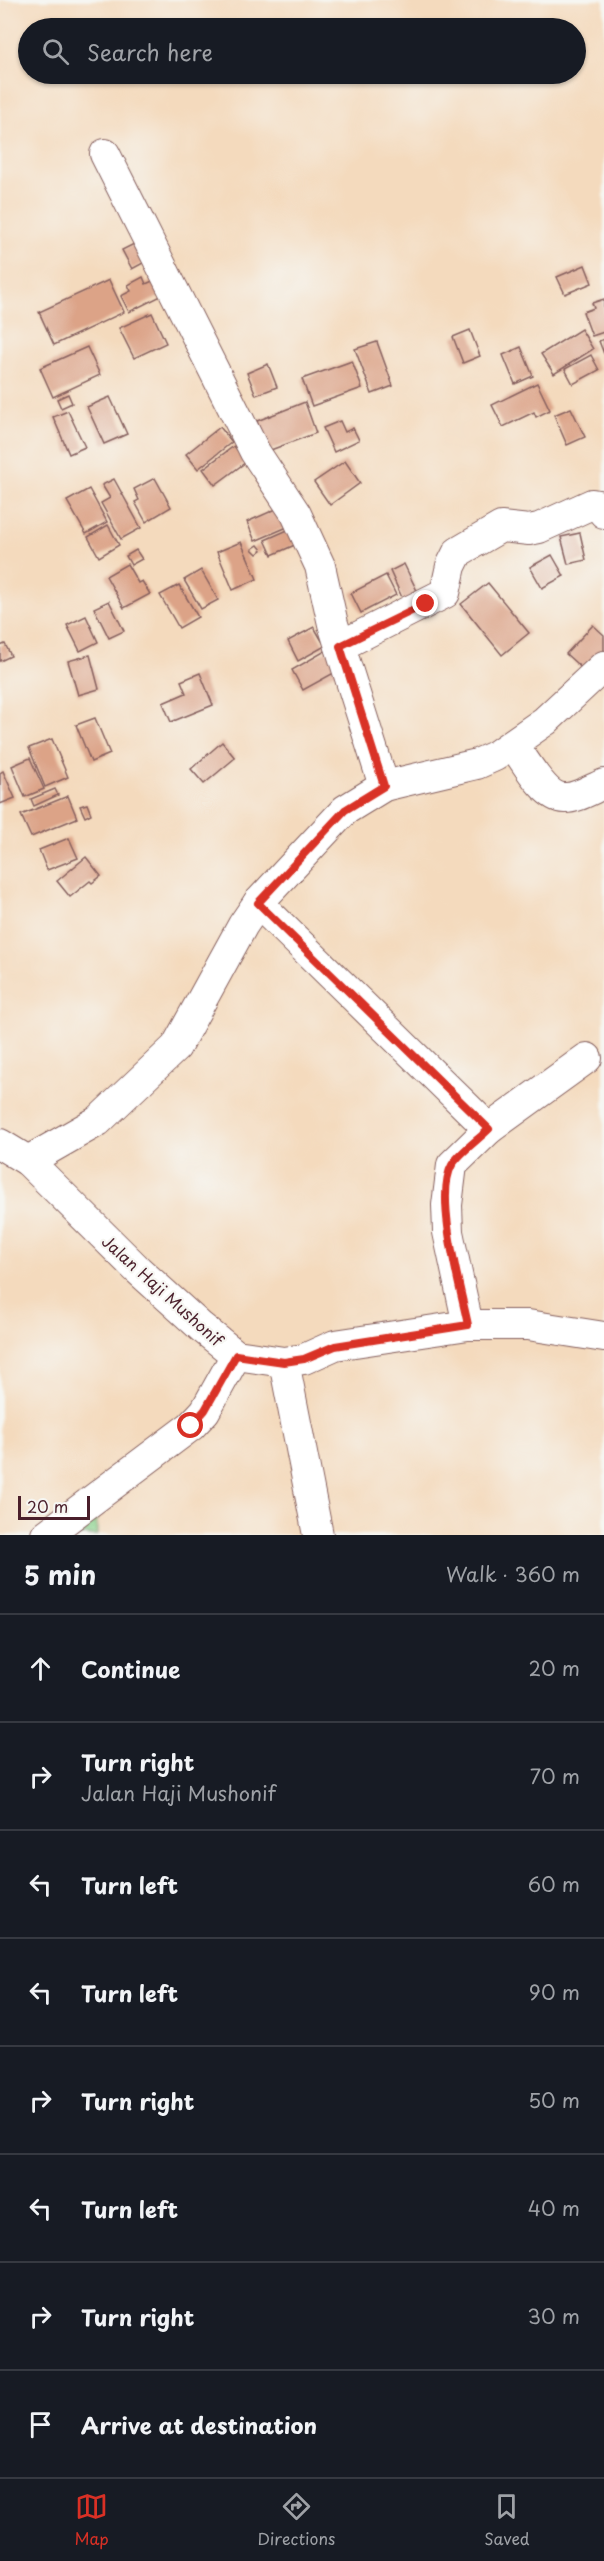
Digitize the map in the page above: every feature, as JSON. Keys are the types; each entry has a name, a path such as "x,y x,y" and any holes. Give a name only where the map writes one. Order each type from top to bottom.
{"street":[{"path":"105,154 255,452 296,514 320,566 340,646 384,786"},
{"path":"340,646 445,593 451,566 458,552 497,529 538,528 601,504"},
{"path":"28,1161 98,1121 176,1047 243,925 258,903 345,810 384,786 477,764 513,744 545,721 604,666"},
{"path":"513,744 547,790 556,796 566,799 604,784"},
{"path":"258,903 489,1129"},
{"path":"468,1325 448,1232 448,1182 452,1166 489,1129 587,1058"},
{"name":"Jalan Haji Mushonif","path":"0,1144 28,1161 138,1270 236,1355 284,1362 304,1359 335,1346 468,1325 528,1325 604,1337"},
{"path":"46,1535 191,1426 205,1410 236,1355"},
{"path":"284,1362 318,1535"}],"green space":[{"path":"96,1511 97,1535 69,1535"}],"building":[{"path":"136,243 145,262 132,269 122,250"},
{"path":"585,265 592,283 565,294 557,277"},
{"path":"143,277 146,284 157,279 165,294 129,312 121,296 131,291 128,285"},
{"path":"109,280 124,312 54,345 39,312"},
{"path":"604,299 604,332 592,336 583,312 594,308 592,303"},
{"path":"152,313 166,343 134,358 119,328"},
{"path":"581,329 593,349 554,374 541,354"},
{"path":"470,330 480,356 463,363 453,337"},
{"path":"604,339 604,354 599,341"},
{"path":"377,342 393,386 372,394 355,349"},
{"path":"87,347 100,375 53,397 40,368"},
{"path":"521,347 533,376 515,384 503,355"},
{"path":"591,355 599,370 573,384 565,369"},
{"path":"352,361 362,388 312,406 302,379"},
{"path":"268,364 277,387 256,395 247,373"},
{"path":"537,383 550,410 536,417 534,412 503,427 492,405"},
{"path":"68,394 72,403 61,408 57,399"},
{"path":"110,397 127,434 104,444 87,407"},
{"path":"305,402 316,433 268,451 257,421"},
{"path":"571,408 585,437 567,445 554,415"},
{"path":"68,411 85,447 69,454 53,417"},
{"path":"340,421 345,432 353,428 359,440 334,452 323,428"},
{"path":"220,427 232,442 198,469 186,454"},
{"path":"234,446 246,462 215,485 203,469"},
{"path":"345,461 360,483 330,505 314,482"},
{"path":"155,478 171,507 146,522 135,502 139,500 134,489"},
{"path":"114,479 141,528 121,539 101,503 110,498 102,485"},
{"path":"89,489 107,522 86,534 67,501"},
{"path":"283,506 292,525 255,541 247,522"},
{"path":"108,525 119,545 99,557 88,537"},
{"path":"290,529 297,544 272,555 265,540"},
{"path":"580,533 586,560 568,564 561,537"},
{"path":"241,542 257,579 233,590 217,552"},
{"path":"258,545 262,550 257,554 252,549"},
{"path":"136,550 142,559 131,565 126,556"},
{"path":"552,555 564,576 542,588 530,567"},
{"path":"127,564 138,583 142,581 150,594 124,608 106,576"},
{"path":"404,564 419,595 404,602 390,571"},
{"path":"201,570 218,600 201,609 184,580"},
{"path":"386,575 396,595 361,613 351,593"},
{"path":"488,583 529,633 502,655 461,604"},
{"path":"179,585 198,617 179,628 160,595"},
{"path":"109,601 124,631 109,638 94,608"},
{"path":"86,616 98,642 80,651 67,625"},
{"path":"593,625 604,635 604,654 587,673 566,654"},
{"path":"314,627 325,646 298,661 288,641"},
{"path":"5,644 11,656 0,661 0,646"},
{"path":"332,647 343,668 303,690 292,670"},
{"path":"90,655 99,689 78,695 68,661"},
{"path":"200,673 213,705 171,722 163,703 186,693 181,681"},
{"path":"95,718 110,754 91,762 76,725"},
{"path":"52,739 68,777 45,787 29,748"},
{"path":"222,742 235,758 204,784 191,769"},
{"path":"30,758 44,789 25,797 12,766"},
{"path":"3,771 15,798 0,804 0,773"},
{"path":"55,789 58,795 34,806 31,799"},
{"path":"68,796 77,818 31,837 21,815"},
{"path":"87,804 91,814 85,817 80,806"},
{"path":"69,838 78,858 47,870 39,850"},
{"path":"86,857 101,876 92,883 90,881 70,897 57,881"}],"route":[{"path":"191,1426 205,1410 236,1355 284,1362 304,1359 335,1346 468,1325 448,1232 448,1182 452,1166 489,1129 258,903 345,810 363,796 384,786 340,646 426,604"}]}
